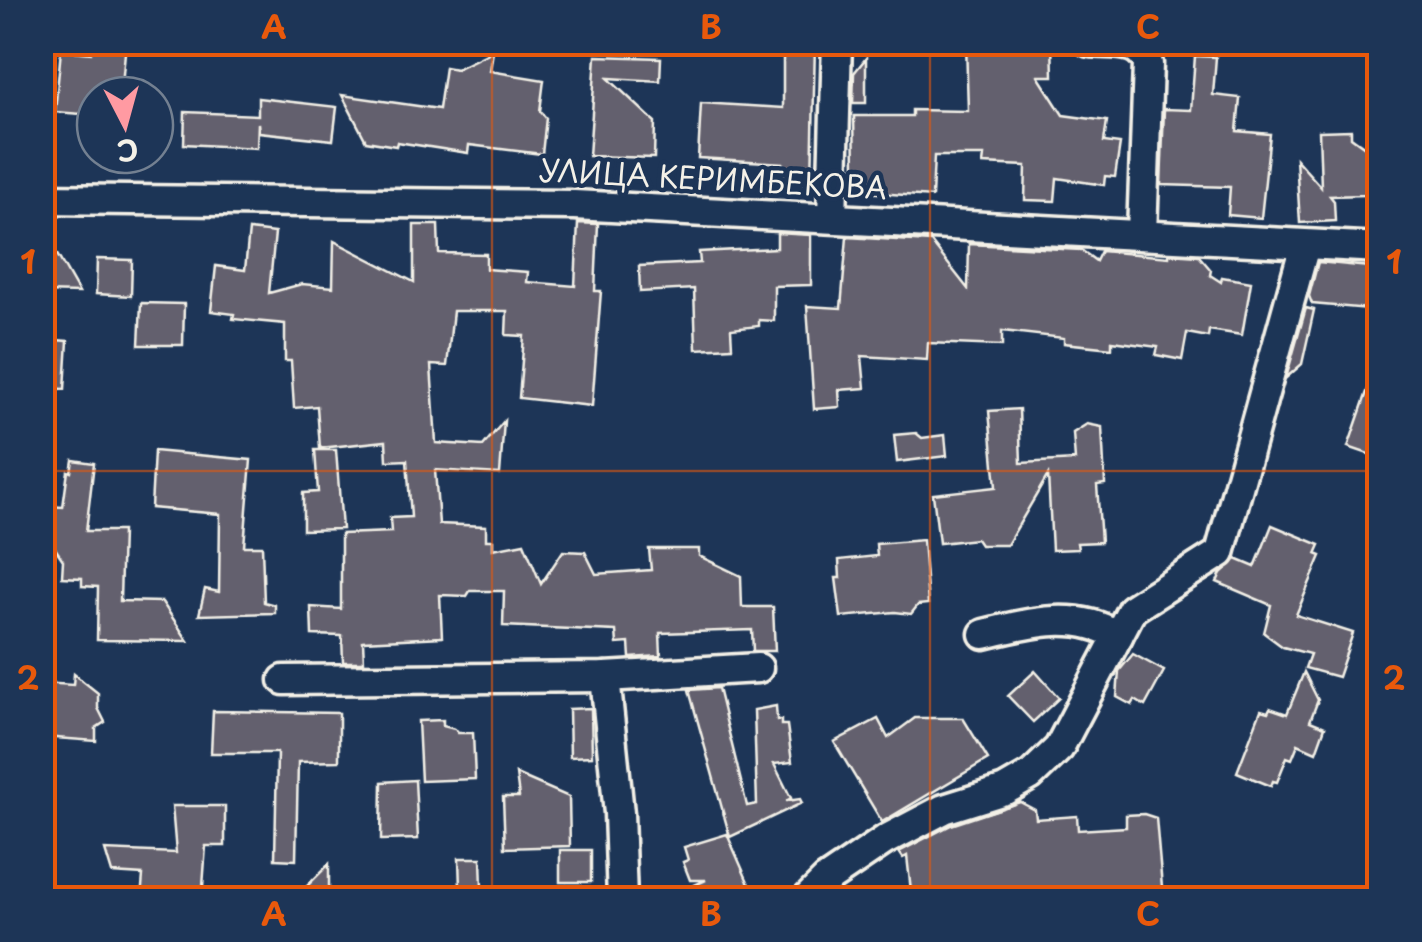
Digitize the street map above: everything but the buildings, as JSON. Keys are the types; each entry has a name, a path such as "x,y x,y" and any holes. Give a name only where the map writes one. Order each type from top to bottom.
{"street":[{"path":"832,218 837,42"},
{"path":"1089,42 1136,47 1148,64 1142,234"},
{"name":"УЛИЦА КЕРИМБЕКОВА","path":"42,199 574,205 1380,248"},
{"path":"825,893 885,840 944,808 1005,790 1031,775 1059,748 1132,609 1220,554 1305,246"},
{"path":"984,634 1070,619 1102,626 1118,636"},
{"path":"284,680 605,677 758,668"},
{"path":"605,677 619,813 622,900"}]}
